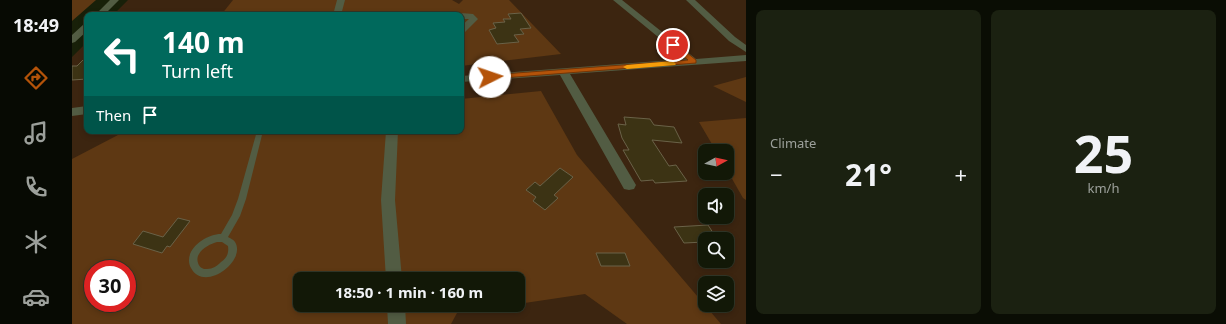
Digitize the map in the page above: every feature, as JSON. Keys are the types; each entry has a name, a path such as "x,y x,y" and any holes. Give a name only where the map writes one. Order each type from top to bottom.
{"street":[{"path":"102,12 115,0"},
{"path":"337,12 341,0"},
{"path":"617,0 694,62"},
{"path":"690,0 709,16 732,39 746,49"},
{"path":"464,16 470,16 474,19 464,28"},
{"path":"72,40 84,29"},
{"path":"464,79 746,58"},
{"path":"564,72 629,186"},
{"path":"72,112 84,110"},
{"path":"392,134 388,200 393,272"},
{"path":"396,312 397,324"}],"lane":[{"path":"223,238 236,216 242,199 259,134"},
{"path":"223,238 229,240 232,244 233,250 229,262 216,271 202,273 196,270 193,266 192,260 198,248 210,239 223,238"}],"shaded area":[{"path":"72,0 96,0 72,21"},
{"path":"128,0 746,0 746,324 72,324 72,57 84,45 84,134 464,134 464,12 116,12"},
{"path":"233,0 452,0 459,4 463,0 509,0 561,54 464,66 464,12 223,12"},
{"path":"746,77 746,102 713,86"},
{"path":"541,91 577,155 698,297 698,312 711,312 721,324 627,324 585,294 525,303 525,272 293,272 293,312 464,312 457,313 451,324 72,324 72,159 118,135 124,134 464,134 464,99"},
{"path":"746,118 746,200 743,198 733,180 734,180 734,144 712,144 699,122"}],"building":[{"path":"521,13 531,28 520,29 524,34 514,35 519,42 497,44 489,30 496,28 493,23 505,22 503,19 511,19 508,14"},
{"path":"84,59 84,79 72,80 72,66 77,66"},
{"path":"624,117 650,119 654,125 674,127 682,143 652,140 669,166 676,165 687,181 655,183 653,180 641,181 623,150 629,150 622,138 618,124 626,125"},
{"path":"560,168 573,177 554,195 558,198 545,210 533,201 536,197 526,190 535,182 540,186"},
{"path":"178,218 190,221 170,247 167,246 162,253 133,244 143,231 163,237"},
{"path":"708,225 712,232 698,232 698,242 684,243 674,227"},
{"path":"596,253 625,253 630,266 601,266"}],"slow traffic":[{"path":"627,67 673,64"}],"route":[{"path":"490,77 694,62 673,45"}]}
